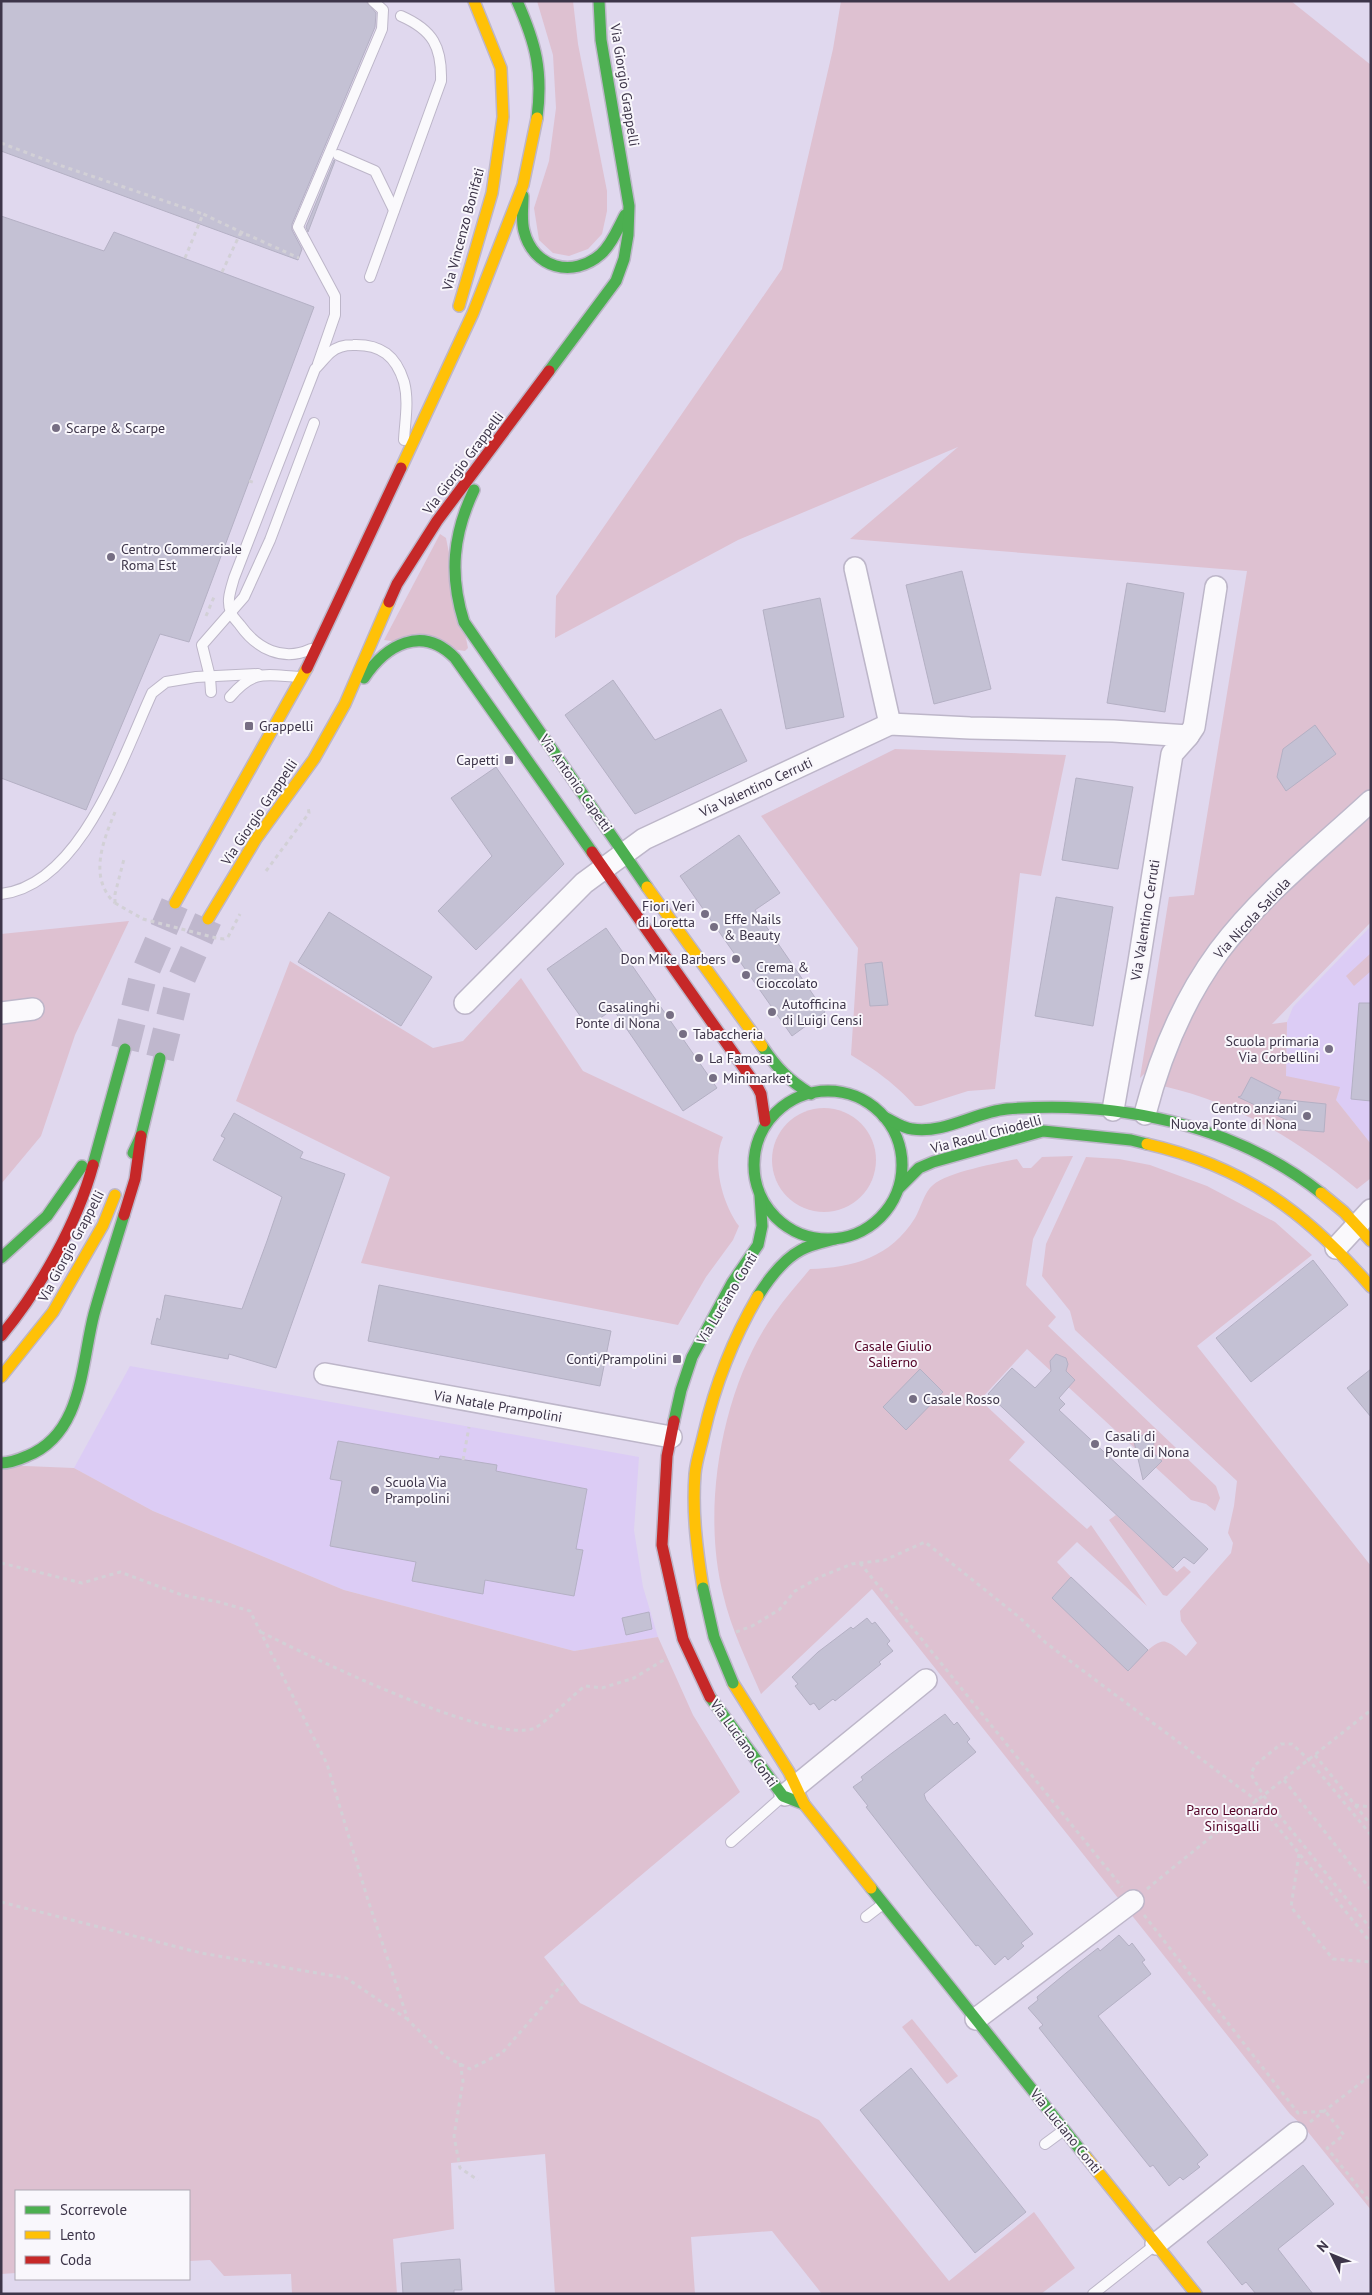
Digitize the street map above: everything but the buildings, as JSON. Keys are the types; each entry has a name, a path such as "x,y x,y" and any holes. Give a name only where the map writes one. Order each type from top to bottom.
{"main road":[{"name":"Via Vincenzo Bonifati","path":"456,315 492,193 503,117 502,68 474,1"},
{"path":"430,406 473,312 523,184 536,127 540,96 540,63 517,1"},
{"name":"Via Giorgio Grappelli","path":"208,919 256,839 314,759 345,704 398,584 438,521 616,281 624,259 628,235 629,206 601,40 600,1"},
{"path":"523,184 524,229 529,245 542,262 562,270 579,268 602,253 611,242 629,206"},
{"path":"430,406 450,334"},
{"name":"Via Giorgio Grappelli","path":"175,903 318,646 430,406"},
{"name":"Via Antonio Capetti","path":"501,437 462,512 454,555 453,572 458,605 464,622 624,854 780,1072 794,1084 811,1094"},
{"name":"Via Antonio Capetti","path":"345,704 379,658 400,644 411,642 433,643 443,647 463,667 758,1088 762,1094 765,1121"},
{"name":"Via Giorgio Grappelli","path":"1,1336 17,1317 54,1257 88,1186 98,1142 125,1049"},
{"name":"Via Giorgio Grappelli","path":"1,1377 53,1312 102,1225 141,1136 160,1058"},
{"path":"835,1092 856,1097 884,1117 895,1133 901,1150 902,1166 899,1188 894,1203 883,1219 868,1230 839,1238 817,1238 796,1230 777,1216 760,1196 752,1175 757,1137 765,1121 778,1108 793,1100 811,1094 835,1092"},
{"name":"Via Raoul Chiodelli","path":"884,1117 910,1129 927,1131 1005,1109 1097,1108 1145,1114 1189,1124 1252,1148 1292,1172 1340,1208 1371,1241"},
{"name":"Via Raoul Chiodelli","path":"899,1188 919,1168 933,1162 1043,1131 1111,1137 1167,1148 1233,1172 1272,1194 1314,1226 1371,1287"},
{"path":"1,1463 9,1463 37,1452 56,1435 62,1429 79,1392 94,1314 135,1179 141,1136"},
{"path":"1,1258 47,1216 98,1142"},
{"name":"Via Luciano Conti","path":"760,1196 762,1226 758,1245 732,1283 707,1326 692,1357 681,1390 669,1447 662,1545 683,1640 710,1697 766,1775 795,1795 1196,2294"},
{"name":"Via Luciano Conti","path":"795,1795 781,1756 750,1714 733,1684 719,1654 707,1617 696,1550 695,1478 708,1411 736,1337 749,1313 774,1277 795,1254 839,1238"}],"street":[{"path":"855,568 890,724"},
{"name":"Via Valentino Cerruti","path":"1112,1110 1138,968 1172,754 1194,726 1216,588"},
{"name":"Via Valentino Cerruti","path":"603,868 644,840 890,724 1113,731 1188,736"},
{"name":"Via Nicola Saliola","path":"1145,1114 1164,1052 1180,1016 1219,951 1272,894 1371,801"},
{"path":"465,1003 584,883 603,868"},
{"path":"1,1013 33,1009"},
{"path":"1336,1248 1371,1210"},
{"name":"Via Natale Prampolini","path":"325,1374 669,1447"},
{"path":"669,1447 698,1460"},
{"name":"Via Luciano Conti","path":"795,1795 926,1680"},
{"path":"976,2018 1133,1901"},
{"path":"1156,2244 1296,2133"}],"lane":[{"path":"318,646 290,656 274,652 259,645 246,634 231,613 228,596 335,315 335,296 298,227 382,29 383,10 372,1"},
{"path":"370,277 441,81 442,60 432,36 410,20 401,16"},
{"path":"338,155 375,171 394,210"},
{"path":"316,369 332,351 347,345 368,344 379,348 397,364 404,384 406,404 402,463"},
{"path":"211,692 210,677 202,645 244,597 266,548 314,423"},
{"path":"230,697 239,686 258,674"},
{"path":"1,894 17,892 38,882 56,868 78,840 98,812 152,693 166,682 258,674 302,677"},
{"path":"731,1842 795,1795"},
{"path":"866,1917 884,1904"},
{"path":"1046,2144 1064,2129"},
{"path":"1093,2294 1156,2244"}],"path":[{"path":"1,143 59,165 203,214 302,260"},
{"path":"185,258 203,214"},
{"path":"222,272 240,234 248,235"},
{"path":"249,481 257,484"},
{"path":"265,873 309,812 307,798"},
{"path":"116,809 100,851 102,883 108,897 115,904 143,919 224,939 228,937 241,913"},
{"path":"115,904 115,894 124,859"},
{"path":"464,1460 469,1427"},
{"path":"734,1632 752,1626 779,1610 795,1591 820,1577 852,1564 885,1560 924,1542 1019,1617 1046,1642 1256,1800 1371,1943"},
{"path":"1,1563 82,1582 120,1572 182,1595 219,1602 250,1611 327,1764 367,1897 408,2020"},
{"path":"860,1563 1133,1901 1298,2113 1325,2111"},
{"path":"261,1632 318,1660 422,1705 471,1722 518,1730 535,1728 585,1686 602,1688 634,1678 672,1656"},
{"path":"1133,1901 1256,1800 1284,1780 1371,1710"},
{"path":"1371,1835 1309,1760 1292,1744 1281,1744 1271,1750 1256,1765 1252,1774 1263,1795 1371,1929"},
{"path":"1315,1755 1371,1825"},
{"path":"1284,1780 1371,1890"},
{"path":"1355,1805 1371,1807"},
{"path":"1299,1854 1291,1907 1333,1959 1371,1962"},
{"path":"1,1902 200,1953 346,1978 408,2020 446,2057 470,2069 502,2053 566,1980"},
{"path":"460,2064 463,2082 454,2136 460,2168 478,2180"},
{"path":"1296,2133 1371,2075"},
{"path":"1325,2111 1344,2135 1327,2148 1371,2203"}],"shaded area":[{"name":"Scuola primaria Via Corbellini","path":"1371,926 1371,1144 1336,1100 1286,1076 1287,1022 1293,1007"},
{"name":"Scuola Via Prampolini","path":"130,1366 639,1457 634,1530 643,1587 658,1637 574,1651 344,1590 153,1511 74,1468"}],"green space":[{"path":"537,1 573,1 578,44 607,191 607,211 602,234 588,249 569,256 553,253 539,240 534,208 549,161 556,108 553,55"},
{"path":"841,1 1291,1 1371,65 1371,922 1272,1024 1287,1022 1286,1076 1340,1087 1336,1100 1371,1144 1371,1178 1357,1189 1313,1155 1242,1113 1190,1093 1163,1086 1182,1037 1140,1078 1169,897 1194,895 1247,571 850,539 958,447 738,540 555,638 556,596 782,269 833,49"},
{"path":"440,534 446,538 468,648 465,651 384,640"},
{"path":"895,749 1066,755 1041,876 1020,873 995,1089 968,1091 921,1106 915,1106 885,1078 851,1055 858,948 761,816"},
{"path":"129,921 75,1035 41,1136 1,1184 1,934"},
{"path":"1371,953 1371,971 1354,986 1346,976"},
{"path":"290,961 433,1048 463,1041 521,978 583,1071 723,1137 718,1159 720,1183 728,1207 739,1226 733,1240 706,1277 678,1325 361,1263 390,1177 236,1101"},
{"path":"824,1108 844,1112 853,1117 867,1131 872,1140 876,1160 872,1180 867,1189 853,1203 844,1208 824,1212 804,1208 795,1203 781,1189 776,1180 772,1160 776,1140 781,1131 795,1117 804,1112"},
{"name":"Parco Leonardo Sinisgalli","path":"1073,1156 1033,1239 1026,1285 1056,1317 1048,1326 1216,1486 1220,1498 1215,1511 1206,1504 1191,1500 1027,1349 980,1400 1025,1442 1009,1460 1087,1529 1091,1525 1147,1606 1077,1542 1057,1562 1071,1577 1052,1598 1129,1671 1151,1647 1157,1644 1162,1642 1169,1643 1186,1656 1197,1643 1181,1621 1180,1611 1231,1553 1233,1543 1228,1533 1237,1481 1075,1330 1070,1311 1042,1276 1046,1244 1086,1157 1119,1159 1150,1165 1207,1186 1275,1222 1312,1255 1197,1346 1371,1566 1371,2210 1304,2127 1290,2114 872,1589 761,1694 726,1607 717,1560 714,1524 716,1486 721,1449 729,1412 741,1376 756,1343 783,1302 810,1269 856,1263 883,1251 895,1242 915,1218 930,1188 940,1180 973,1169 1017,1159 1023,1168 1031,1168 1042,1157"},
{"path":"1,1465 74,1468 153,1511 344,1590 574,1651 658,1637 693,1715 740,1792 544,1957 580,2003 819,2120 949,2281 1034,2212 1075,2268 1041,2294 822,2294 772,2231 691,2237 695,2294 555,2294 545,2154 451,2163 454,2229 393,2239 397,2294 292,2294 291,2274 224,2276 210,2260 190,2261 190,2190 15,2190 15,2273 1,2274"},
{"path":"1116,1515 1177,1572 1184,1566 1191,1572 1167,1596 1163,1595 1109,1520"},
{"path":"912,2019 958,2076 947,2084 902,2027"}],"tunnel":[{"path":"125,1049 142,980 175,903"},
{"path":"160,1058 177,989 208,919"}],"traffic: fast":[{"path":"517,1 529,31 536,58 539,86 537,118"},
{"path":"549,371 616,281 624,259 628,235 629,206 601,40 599,1"},
{"path":"523,196 523,227 529,244 536,254 555,266 578,266 590,262 601,254 612,241 625,215"},
{"path":"474,490 461,523 456,555 456,588 464,622 647,887"},
{"path":"364,678 383,656 405,643 430,642 443,648 455,658 592,852"},
{"path":"762,1046 784,1073 811,1094"},
{"path":"93,1165 125,1049"},
{"path":"133,1153 141,1136 160,1058"},
{"path":"828,1091 842,1092 856,1097 880,1113 896,1137 901,1151 902,1165 901,1179 896,1193 880,1217 856,1233 842,1238 828,1239 814,1238 800,1233 776,1217 760,1193 755,1179 754,1165 755,1151 760,1137 776,1113 800,1097 814,1092 828,1091"},
{"path":"884,1117 905,1127 924,1130 948,1126 983,1114 1007,1109 1049,1107 1132,1113 1173,1122 1212,1134 1251,1150 1287,1169 1321,1193"},
{"path":"899,1188 919,1168 933,1162 1043,1131 1131,1140 1147,1144"},
{"path":"1,1258 47,1216 82,1166"},
{"path":"674,1421 681,1390 692,1357 732,1283 758,1245 762,1226 760,1196"},
{"path":"1,1463 20,1459 45,1446 59,1432 69,1415 77,1396 94,1314 124,1215"},
{"path":"758,1296 777,1270 795,1254 809,1246 835,1239"},
{"path":"703,1588 714,1637 733,1683"},
{"path":"710,1697 783,1796 804,1804"},
{"path":"871,1888 1086,2157"}],"traffic: slow":[{"path":"459,306 492,193 503,117 501,68 474,1"},
{"path":"401,468 473,313 523,185 537,118"},
{"path":"208,919 256,839 314,759 345,704 389,602"},
{"path":"175,903 307,668"},
{"path":"647,887 762,1046"},
{"path":"1147,1144 1182,1153 1214,1165 1244,1179 1271,1196 1298,1215 1323,1237 1371,1287"},
{"path":"1321,1193 1344,1212 1371,1241"},
{"path":"1,1377 53,1312 103,1225 115,1195"},
{"path":"703,1588 695,1517 694,1489 696,1464 719,1380 733,1346 758,1296"},
{"path":"733,1683 789,1772 804,1804 871,1888"},
{"path":"1086,2157 1196,2294"}],"traffic: jam":[{"path":"389,602 397,584 437,521 549,371"},
{"path":"307,668 401,468"},
{"path":"592,852 758,1088 761,1094 765,1121"},
{"path":"124,1215 135,1179 141,1136"},
{"path":"1,1336 30,1298 56,1255 77,1210 93,1165"},
{"path":"674,1421 667,1456 662,1545 674,1599"},
{"path":"674,1599 683,1639 710,1697"}],"place":[{"name":"Scarpe & Scarpe","path":"56,428"},
{"name":"Centro Commerciale Roma Est","path":"111,557"},
{"name":"Grappelli","path":"249,726"},
{"name":"Capetti","path":"509,760"},
{"name":"Fiori Veri di Loretta","path":"705,914"},
{"name":"Effe Nails & Beauty","path":"714,927"},
{"name":"Don Mike Barbers","path":"736,959"},
{"name":"Crema & Cioccolato","path":"746,975"},
{"name":"Autofficina di Luigi Censi","path":"772,1012"},
{"name":"Casalinghi Ponte di Nona","path":"670,1015"},
{"name":"Tabaccheria","path":"683,1034"},
{"name":"Scuola primaria Via Corbellini","path":"1329,1049"},
{"name":"La Famosa","path":"699,1058"},
{"name":"Minimarket","path":"713,1078"},
{"name":"Centro anziani Nuova Ponte di Nona","path":"1307,1116"},
{"name":"Conti/Prampolini","path":"677,1359"},
{"name":"Casale Rosso","path":"913,1399"},
{"name":"Casali di Ponte di Nona","path":"1095,1444"},
{"name":"Scuola Via Prampolini","path":"375,1490"}],"park label":[{"name":"Casale Giulio Salierno","path":"893,1354"}]}
